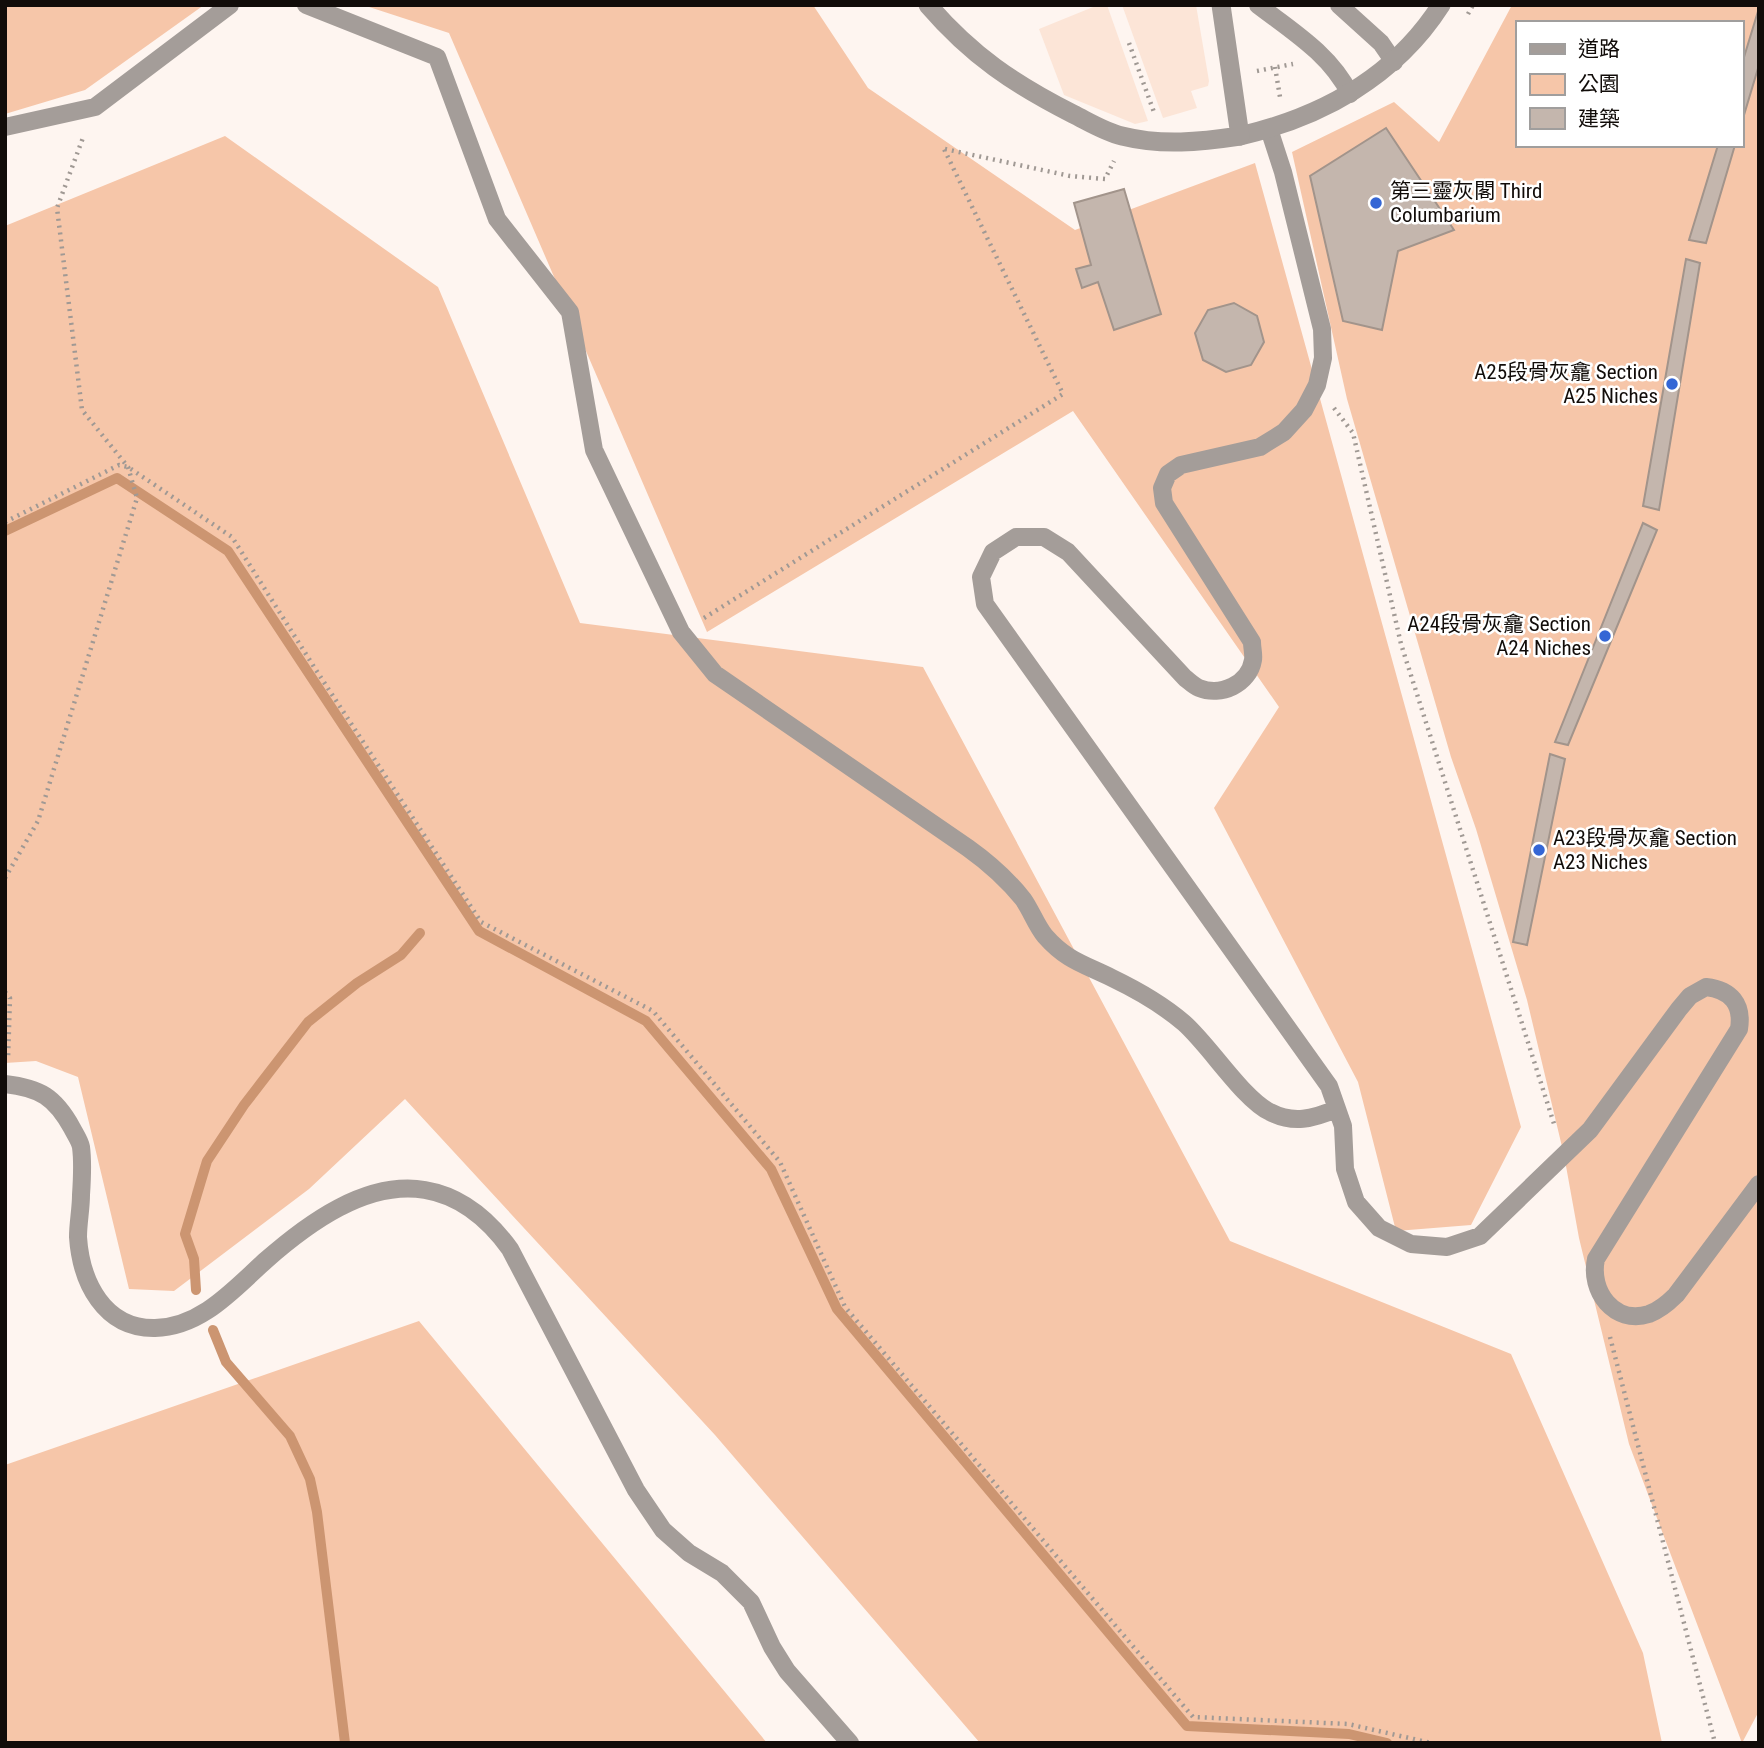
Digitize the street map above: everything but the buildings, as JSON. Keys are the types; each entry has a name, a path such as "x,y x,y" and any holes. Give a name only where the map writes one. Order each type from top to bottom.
{"street":[{"path":"928,5 973,52 1006,77 1042,98 1107,131 1125,137 1194,143 1269,129 1320,109 1350,93 1394,62 1441,5"},
{"path":"1221,5 1240,136"}],"lane":[{"path":"5,127 95,107 230,5"},
{"path":"306,5 437,57 497,219 570,312 594,450 681,632 715,674 999,871 1024,901 1044,935 1073,962 1110,977 1149,998 1184,1024 1250,1096 1268,1111 1290,1119 1314,1119 1336,1109"},
{"path":"1258,5 1320,53 1342,77 1350,93"},
{"path":"1339,5 1381,43 1394,62"},
{"path":"1269,129 1283,172 1322,329 1323,358 1317,385 1304,410 1284,432 1260,447 1181,465 1168,474 1162,488 1164,503 1252,642 1253,660 1246,676 1233,687 1216,692 1199,688 1185,678 1068,552 1044,537 1016,537 993,552 981,577 985,604 1329,1086 1343,1126 1345,1168 1356,1202 1379,1228 1411,1244 1447,1247 1480,1236 1590,1130 1690,996 1706,987 1726,992 1734,999 1740,1008 1739,1029 1596,1259 1594,1271 1599,1293 1611,1308 1629,1315 1652,1313 1664,1306 1676,1295 1759,1184"},
{"path":"6,1084 40,1092 49,1097 64,1113 81,1145 82,1194 78,1237 93,1296 115,1317 141,1327 166,1327 201,1314 225,1298 298,1235 334,1212 368,1195 405,1188 432,1191 467,1206 484,1218 510,1249 652,1517 689,1553 722,1573 751,1602 772,1647 787,1671 850,1743"}],"path":[{"path":"1129,43 1165,142"},
{"path":"5,878 38,821 137,498 129,468 82,410 57,208 95,107"},
{"path":"681,632 1063,394 944,149 1070,176 1105,179 1115,159"},
{"path":"1317,385 1353,433 1401,644 1564,1154"},
{"path":"5,522 119,465 129,468 232,537 481,922 653,1011 780,1162 845,1307 1193,1717 1348,1724 1431,1743"},
{"path":"5,992 10,998 6,1084"},
{"path":"1599,1293 1715,1743"}],"shaded area":[{"path":"1098,5 1107,5 1148,121 1135,124 1064,95 1039,29"},
{"path":"1122,5 1196,5 1209,81 1208,86 1191,91 1197,108 1163,118"}],"green space":[{"path":"5,5 204,5 85,90 5,114"},
{"path":"363,5 813,5 868,88 1075,230 1255,163 1521,1127 1471,1225 1396,1231 1358,1082 1214,808 1279,707 1073,411 707,632 449,33"},
{"path":"1512,5 1759,5 1759,1711 1742,1743 1629,1444 1579,1238 1564,1155 1527,1000 1476,829 1451,757 1347,399 1292,152 1394,102 1439,142"},
{"path":"225,136 438,287 580,623 923,667 1230,1241 1511,1354 1643,1653 1662,1743 980,1743 715,1435 405,1099 309,1189 174,1291 129,1289 78,1077 36,1061 5,1063 5,226"},
{"path":"419,1321 767,1743 5,1743 5,1465"}],"waterway":[{"path":"5,531 117,478 228,551 479,931 646,1021 771,1169 837,1309 1187,1726 1349,1734 1387,1743"},
{"path":"196,1290 194,1259 185,1234 207,1161 244,1105 308,1022 357,983 401,955 420,933"},
{"path":"213,1330 226,1362 290,1436 310,1479 317,1512 345,1743"}],"place":[{"name":"第三靈灰閣 Third Columbarium","path":"1376,203"},
{"name":"A25段骨灰龕 Section A25 Niches","path":"1672,384"},
{"name":"A24段骨灰龕 Section A24 Niches","path":"1605,636"},
{"name":"A23段骨灰龕 Section A23 Niches","path":"1539,850"}]}
